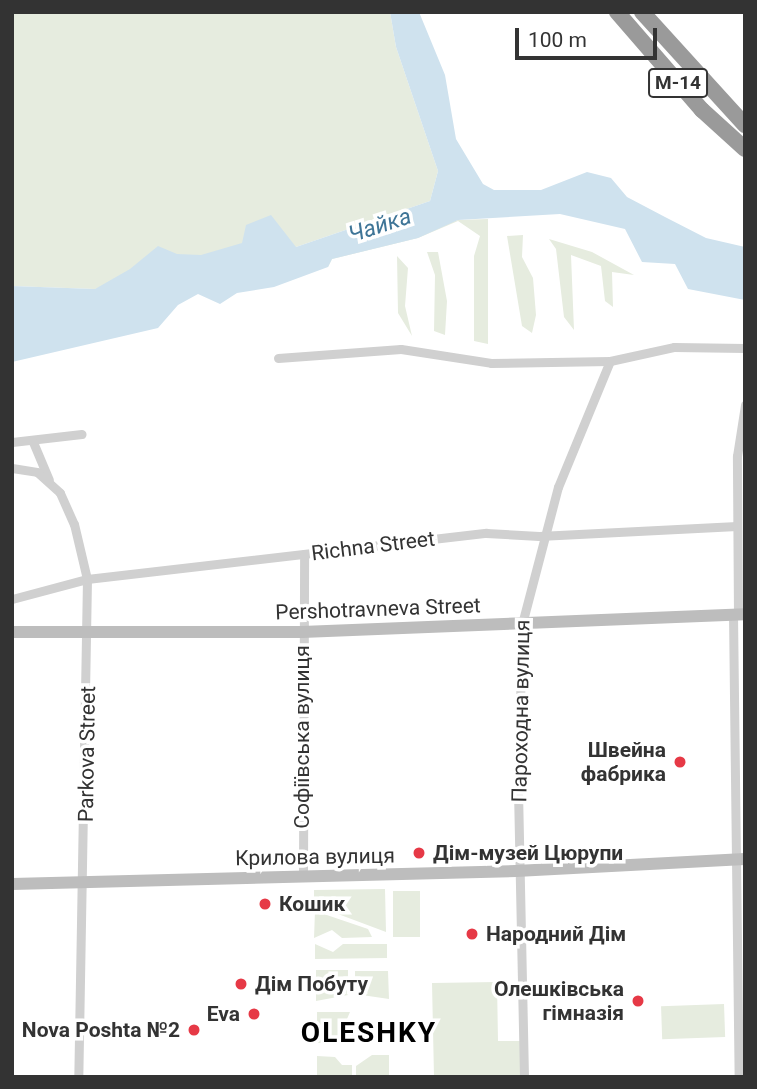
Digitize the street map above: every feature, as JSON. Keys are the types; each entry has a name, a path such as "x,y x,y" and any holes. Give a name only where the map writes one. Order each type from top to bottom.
{"highway":[{"name":"М-14","path":"617,12 702,110 745,149"},
{"name":"М-14","path":"642,12 745,125"}],"street":[{"path":"278,358 401,349 491,363 610,360 674,347 745,348"},
{"name":"Пароходна вулиця","path":"524,1077 522,624 542,535 610,360"},
{"path":"739,1077 741,859 737,456 745,405"},
{"path":"12,442 33,442 82,434"},
{"name":"Parkova Street","path":"33,442 50,482 68,507 87,579 89,632 85,882 78,1077"},
{"path":"12,468 37,472 50,482"},
{"name":"Richna Street","path":"12,599 87,579 486,533 542,535 737,526"},
{"name":"Софіївська вулиця","path":"303,877 304,554"},
{"name":"Pershotravneva Street","path":"12,632 302,632 738,614"},
{"name":"Крилова вулиця","path":"12,884 521,871 741,859"}],"shaded area":[{"path":"12,12 390,12 396,47 438,171 430,201 296,247 95,289 12,286"},
{"path":"488,219 488,344 474,341 474,256 480,236 458,221 418,238 332,259 328,267 313,264 458,220"},
{"path":"523,235 522,257 533,278 536,315 532,333 522,326 507,236"},
{"path":"549,239 592,252 634,275 612,272 613,307 605,301 601,266 571,255 574,330 564,317 556,249"},
{"path":"427,252 438,252 447,301 445,335 434,331 435,275"},
{"path":"397,256 408,268 405,306 412,336 398,313"},
{"path":"385,889 386,932 314,905 314,890"},
{"path":"393,891 420,891 420,937 393,937"},
{"path":"315,911 368,929 372,937 342,938 332,930 314,938"},
{"path":"315,944 333,952 343,944 387,944 387,958 315,959"},
{"path":"316,970 348,970 348,995 316,1001"},
{"path":"355,971 388,971 389,999 355,994"},
{"path":"497,982 498,1041 520,1041 520,1077 434,1077 432,983"},
{"path":"724,1004 725,1037 662,1039 661,1006"},
{"path":"317,1012 350,1012 344,1026 349,1043 317,1043"},
{"path":"372,1055 389,1055 389,1077 356,1077 356,1066"},
{"path":"317,1056 335,1057 342,1065 352,1065 352,1077 317,1077"}],"water":[{"name":"Чайка","path":"390,12 419,12 445,75 456,139 483,184 494,190 541,190 587,172 611,178 627,197 665,217 706,238 745,247 745,300 688,289 675,264 642,262 625,229 560,214 458,220 418,238 332,259 328,267 274,287 237,293 220,304 198,294 178,305 158,328 12,362 12,286 95,289 130,269 158,246 177,254 201,255 242,243 246,225 271,215 296,247 430,201 438,171 396,47"}],"place":[{"name":"Швейна фабрика","path":"680,762"},
{"name":"Дім-музей Цюрупи","path":"419,853"},
{"name":"Кошик","path":"265,904"},
{"name":"Народний Дім","path":"472,934"},
{"name":"Дім Побуту","path":"241,984"},
{"name":"Олешківська гімназія","path":"638,1001"},
{"name":"Eva","path":"254,1014"},
{"name":"Nova Poshta №2","path":"194,1030"}],"district":[{"name":"OLESHKY","path":"369,1033"}]}
